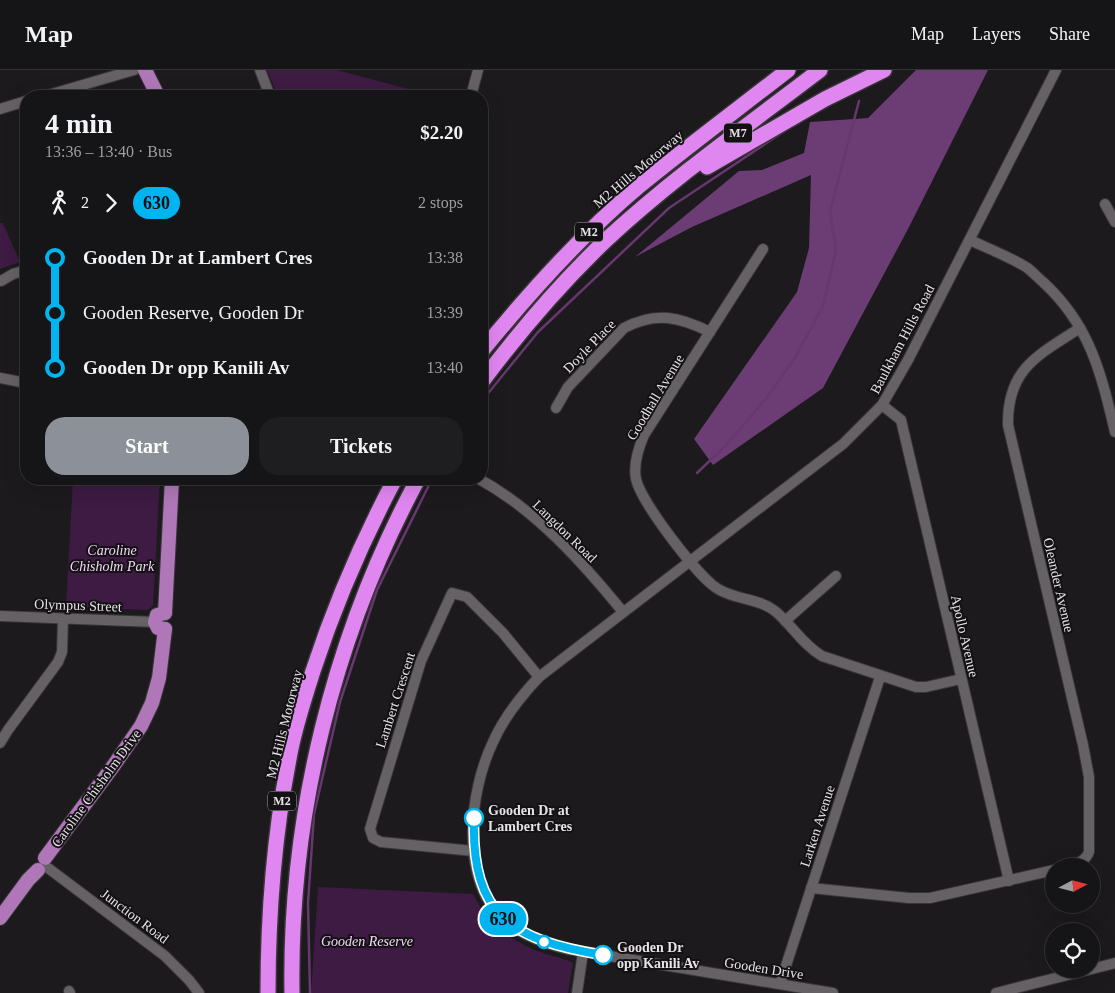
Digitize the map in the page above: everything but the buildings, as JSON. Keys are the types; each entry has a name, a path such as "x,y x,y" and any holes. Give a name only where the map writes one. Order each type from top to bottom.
{"highway":[{"name":"M2 Hills Motorway","path":"488,343 520,303 569,251 601,221 638,188 788,70"},
{"name":"M7","path":"656,197 820,70"},
{"name":"M2","path":"488,374 559,289 606,240 656,197 776,126 884,70"},
{"name":"M2 Hills Motorway","path":"268,993 268,939 275,850 289,757 301,708 331,616 365,539 392,485"},
{"name":"M2","path":"292,993 294,920 300,855 307,804 327,710 338,669 366,590 393,527 415,485"}],"main road":[{"path":"145,70 155,90"},
{"name":"Caroline Chisholm Drive","path":"0,918 28,880 43,865 125,751 141,726 152,703 159,678 161,621 172,485"}],"street":[{"path":"71,90 134,70"},
{"path":"260,70 268,90"},
{"path":"473,90 478,70"},
{"name":"Baulkham Hills Road","path":"623,612 843,444 882,405 908,360 1056,70"},
{"path":"0,109 20,103"},
{"path":"1106,204 1115,222"},
{"path":"970,240 1027,268 1059,297 1080,328 1094,354 1115,432"},
{"name":"Goodhall Avenue","path":"763,249 644,435 635,462 636,478 640,491 656,516 704,578 720,590 761,603 775,612 786,621 804,643 822,656 880,677 916,687 926,687 961,678"},
{"path":"1,282 20,272"},
{"name":"Doyle Place","path":"556,408 568,387 624,328 636,322 652,318 676,319 692,323 710,332"},
{"name":"Oleander Avenue","path":"1080,328 1040,354 1023,371 1012,392 1008,425 1089,777 1090,852 1087,858"},
{"path":"0,378 20,382"},
{"name":"Apollo Avenue","path":"882,405 901,420 1009,880"},
{"name":"Langdon Road","path":"488,485 508,497 555,537 623,612"},
{"path":"786,621 836,576"},
{"name":"Lambert Crescent","path":"474,851 381,842 373,838 370,829 421,661 452,593 467,597 503,633 539,677"},
{"name":"Gooden Drive","path":"623,612 539,677 509,713 488,752 480,776 475,803 473,834 478,874 491,904 506,922 526,935 542,942 583,952 833,993"},
{"name":"Olympus Street","path":"0,616 161,621"},
{"path":"0,743 4,727 58,662 62,652 63,619"},
{"name":"Larken Avenue","path":"780,984 880,677"},
{"name":"Junction Road","path":"43,865 165,956 199,993"},
{"path":"811,888 930,898 1045,872"},
{"path":"577,993 583,952"},
{"path":"996,993 1115,963"}],"green space":[{"path":"267,70 337,70 412,90 275,90"},
{"path":"0,223 3,223 20,262 0,269"},
{"name":"Caroline Chisholm Park","path":"73,485 160,485 153,606 147,610 66,607"},
{"name":"Gooden Reserve","path":"318,887 473,894 494,924 513,938 534,950 573,963 568,993 311,993"}],"shaded area":[{"path":"916,70 988,70 908,229 823,388 713,465 694,439 797,292 809,248 811,175 692,227 635,257 739,171 762,170 804,153 810,122 868,118"}],"waterway":[{"path":"697,473 725,446 765,400 796,356 823,306 836,250 830,212 859,101"},
{"path":"488,393 538,332 669,208 795,124"},
{"path":"310,993 308,903 314,814 340,702 377,590 429,485"}],"bus line":[{"name":"630","path":"474,818 474,851 480,882 487,898 501,917 526,935 542,942 603,955"}],"place":[{"name":"Gooden Dr at Lambert Cres","path":"474,818"},
{"name":"Gooden Dr opp Kanili Av","path":"603,955"}]}
